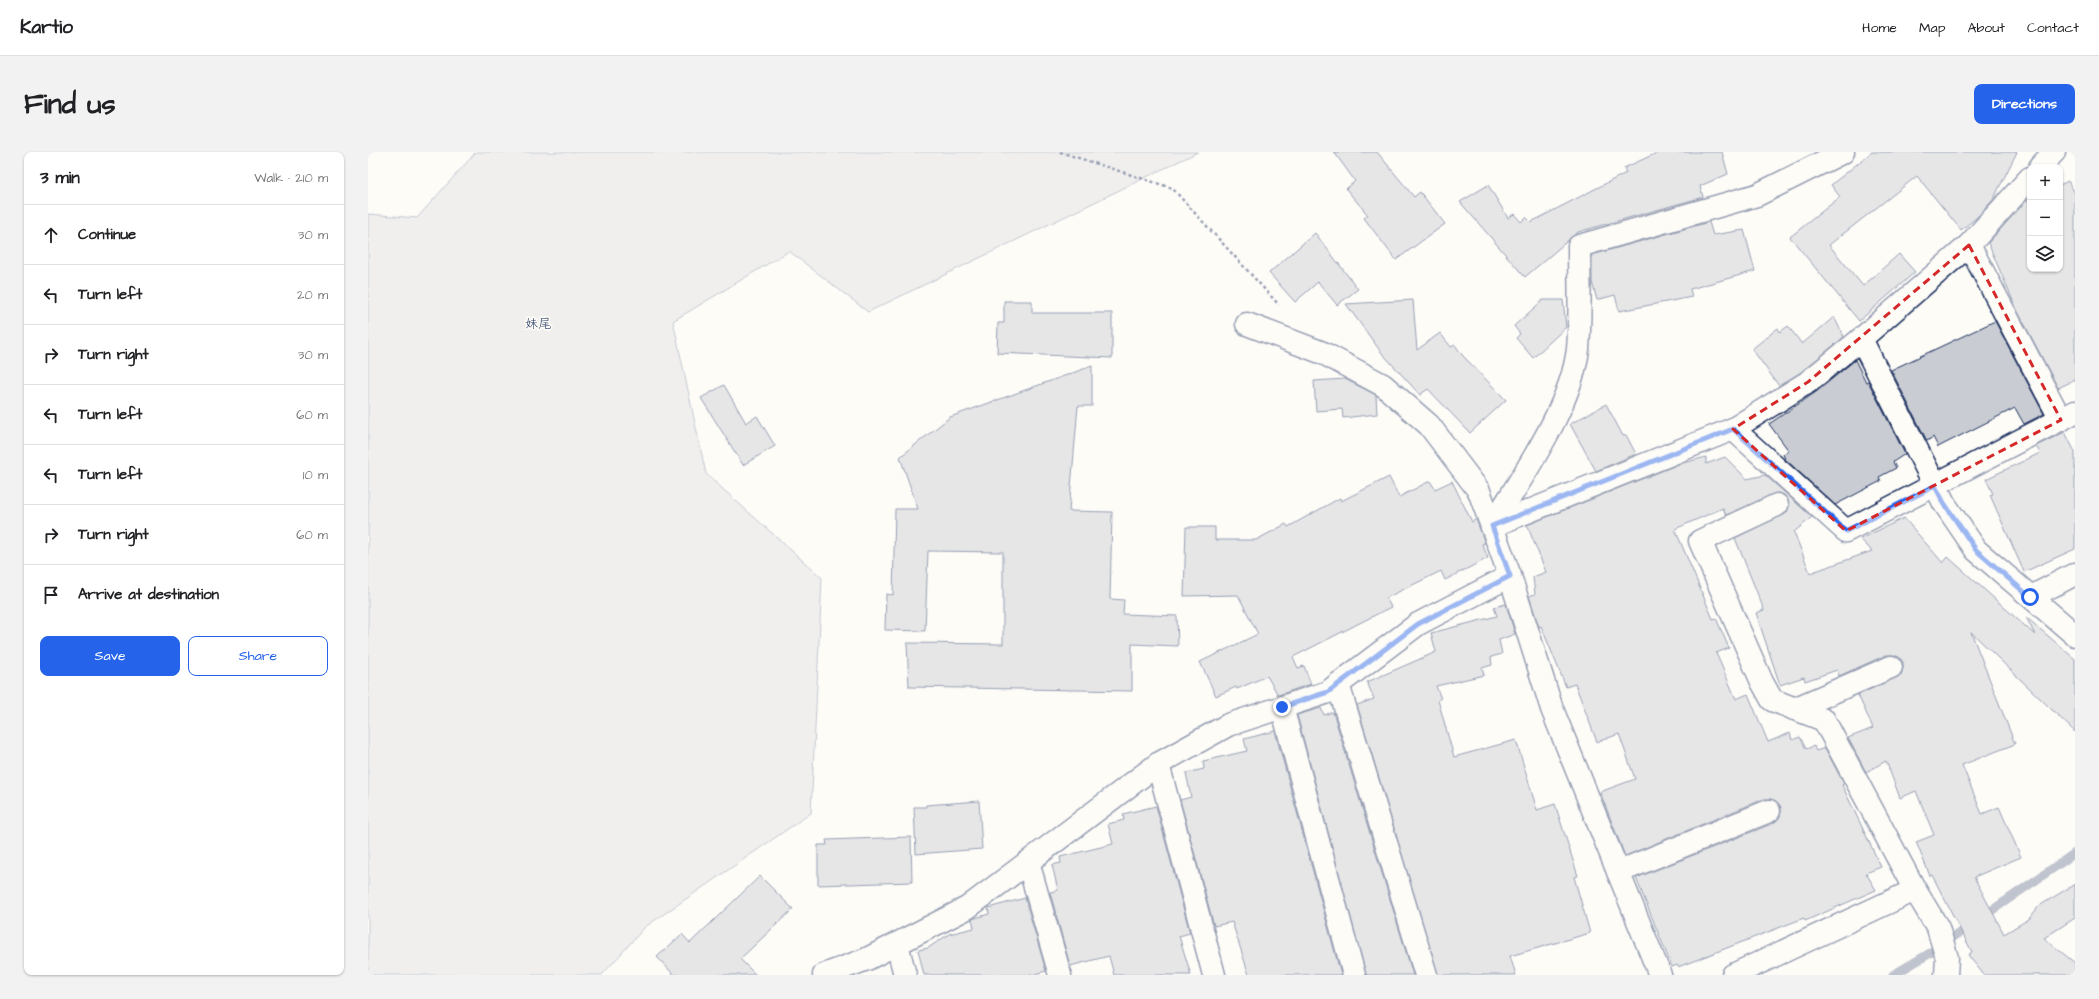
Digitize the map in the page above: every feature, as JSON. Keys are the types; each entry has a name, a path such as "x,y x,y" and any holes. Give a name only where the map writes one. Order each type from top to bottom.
{"street":[{"path":"1492,526 1548,432 1566,395 1578,350 1579,246 1757,195 1843,152"},
{"path":"2043,164 2054,152"},
{"path":"1492,526 1733,429 1808,382 1861,339 1969,245 2027,181"},
{"path":"1733,429 1846,531 2068,416 1969,245"},
{"path":"1246,324 1323,353 1383,385 1429,425 1479,490 1510,576 1552,709 1660,975"},
{"path":"1861,339 1944,503 1976,550 2075,635"},
{"path":"1777,505 1700,541 1765,688 1772,700 1824,720 1915,890 1940,932 1947,967"},
{"path":"2030,597 2075,574"},
{"path":"824,975 867,960 967,908 1158,764 1228,725 1328,692 1418,624 1510,576"},
{"path":"1794,709 1891,667"},
{"path":"1338,684 1426,975"},
{"path":"1282,707 1354,975"},
{"path":"1158,764 1214,975"},
{"path":"1618,872 1769,811"},
{"path":"1028,862 1060,975"},
{"path":"1734,975 1915,890"},
{"path":"897,944 905,975"}],"path":[{"path":"1060,152 1172,188 1280,306"}],"highlighted area":[{"path":"1969,245 2061,420 1846,531 1733,429 1808,382"}],"shaded area":[{"path":"476,152 1198,152 868,312 789,251 673,321 706,474 822,578 811,813 645,927 602,975 368,975 368,214 417,218"}],"building":[{"path":"1334,152 1377,152 1414,197 1420,192 1445,224 1396,260 1364,218 1368,215 1346,189 1355,181"},
{"path":"1659,152 1722,152 1728,174 1700,186 1703,197 1578,232 1525,277 1460,202 1488,185 1508,218 1514,214 1521,222 1526,217 1531,222 1626,173 1624,168"},
{"path":"1872,152 2017,152 1993,200 1976,218 1961,230 1917,176 1829,245 1863,286 1899,254 1915,272 1859,321 1790,237 1840,197 1831,185"},
{"path":"2068,181 2075,193 2075,380 2058,388 2017,310 1988,243 2027,200 2027,272 2063,272 2063,184"},
{"path":"1709,222 1713,235 1744,230 1755,271 1690,289 1692,297 1619,311 1615,295 1597,300 1592,282 1592,255"},
{"path":"1315,233 1358,289 1337,305 1318,282 1295,302 1269,273"},
{"path":"1413,300 1417,350 1440,333 1451,347 1455,345 1463,356 1506,400 1470,433 1428,389 1421,394 1421,396 1381,352 1346,304"},
{"path":"1543,300 1563,300 1566,327 1533,358 1516,338 1520,334 1514,326"},
{"path":"1004,301 1032,301 1032,313 1112,313 1112,358 997,353 998,323 1004,323"},
{"path":"1834,317 1844,337 1801,372 1779,386 1752,349 1778,328 1780,332 1788,326 1802,344"},
{"path":"1995,321 2044,414 2024,424 2015,408 1938,447 1933,437 1927,441 1891,370"},
{"path":"1855,360 1866,382 1868,381 1905,454 1893,462 1896,468 1879,477 1881,481 1835,505 1785,459 1783,454 1789,451 1769,424 1816,392"},
{"path":"1092,366 1092,406 1078,406 1069,511 1112,512 1110,599 1124,600 1123,614 1177,616 1178,646 1132,644 1132,691 909,687 907,643 1003,644 1003,552 928,551 925,631 885,630 886,594 893,595 895,509 918,509 900,457 950,417"},
{"path":"1345,379 1376,395 1377,414 1343,418 1342,409 1316,411 1314,381"},
{"path":"724,385 746,423 757,416 775,446 743,465 701,398"},
{"path":"1606,404 1623,436 1626,435 1636,454 1596,471 1570,424"},
{"path":"2065,432 2075,452 2075,549 2024,572 1990,495 1993,494 1986,479 2040,453 2036,446"},
{"path":"1706,457 1706,464 1725,457 1747,479 1765,475 1812,517 1794,532 1810,573 1872,551 1860,539 1904,518 1943,563 1948,557 2035,635 2026,617 2075,659 2075,732 1971,632 2015,744 1962,765 1982,814 1999,807 2021,857 1974,877 2004,934 2029,919 2039,906 2075,884 2075,918 2044,938 2075,963 2075,975 1984,975 1968,955 1972,952 1932,875 1930,876 1916,842 1934,835 1916,791 1900,798 1886,761 1866,772 1848,738 1873,728 1858,695 1901,675 1903,662 1899,657 1886,655 1839,676 1837,670 1805,681 1804,677 1780,685 1756,613 1764,610 1735,538 1787,512 1789,506 1788,500 1784,495 1778,493 1726,515 1723,508 1675,529 1713,619 1716,618 1729,648 1716,653 1736,699 1748,694 1768,742 1790,733 1792,740 1800,737 1806,749 1814,746 1816,751 1825,748 1844,784 1842,785 1881,867 1866,873 1876,890 1805,921 1804,918 1678,967 1677,965 1672,967 1636,878 1774,823 1779,818 1781,807 1776,801 1764,799 1625,856 1600,792 1635,779 1619,734 1597,742 1575,684 1566,687 1541,626 1539,627 1529,596 1535,594 1533,577 1546,572 1527,525 1679,464"},
{"path":"1389,477 1399,497 1430,481 1435,489 1452,481 1472,522 1476,519 1485,543 1482,544 1488,558 1445,580 1441,571 1386,598 1391,607 1293,657 1298,668 1304,666 1311,684 1278,695 1267,676 1216,696 1200,662 1258,634 1238,595 1184,596 1186,527 1215,527 1215,540 1256,540 1286,524 1288,527 1340,498 1341,501"},
{"path":"1506,604 1515,634 1499,640 1502,654 1491,657 1492,665 1482,668 1484,675 1436,686 1441,699 1438,700 1454,757 1516,740 1537,810 1555,804 1578,876 1574,877 1590,933 1510,956 1516,975 1438,975 1357,705 1374,699 1367,682 1436,652 1431,633 1497,616 1494,607"},
{"path":"1321,708 1324,715 1333,712 1413,975 1366,975 1297,715"},
{"path":"1275,731 1341,975 1249,975 1232,922 1214,926 1180,800 1191,797 1186,773 1204,769 1203,761 1247,751 1244,739"},
{"path":"979,801 982,849 916,854 914,807"},
{"path":"1156,806 1190,933 1179,936 1191,975 1114,975 1109,956 1070,966 1050,892 1058,890 1052,865 1061,863 1060,857 1113,844 1108,824 1124,820 1123,814"},
{"path":"911,837 912,882 818,885 818,845 827,845 826,840"},
{"path":"760,876 793,909 740,959 756,975 674,975 657,957 682,934 690,943"},
{"path":"1025,898 1046,971 1031,975 924,975 918,950 928,948 949,934 974,928 972,919 989,914 988,908"}],"waterway":[{"path":"1981,918 2075,853"},
{"path":"1893,975 1927,955 1971,925"}],"district":[{"name":"妹尾","path":"538,324"}],"route":[{"path":"1282,707 1328,692 1418,624 1510,576 1492,526 1733,429 1846,531 1935,486 1944,503 1976,550 2030,597"}]}
